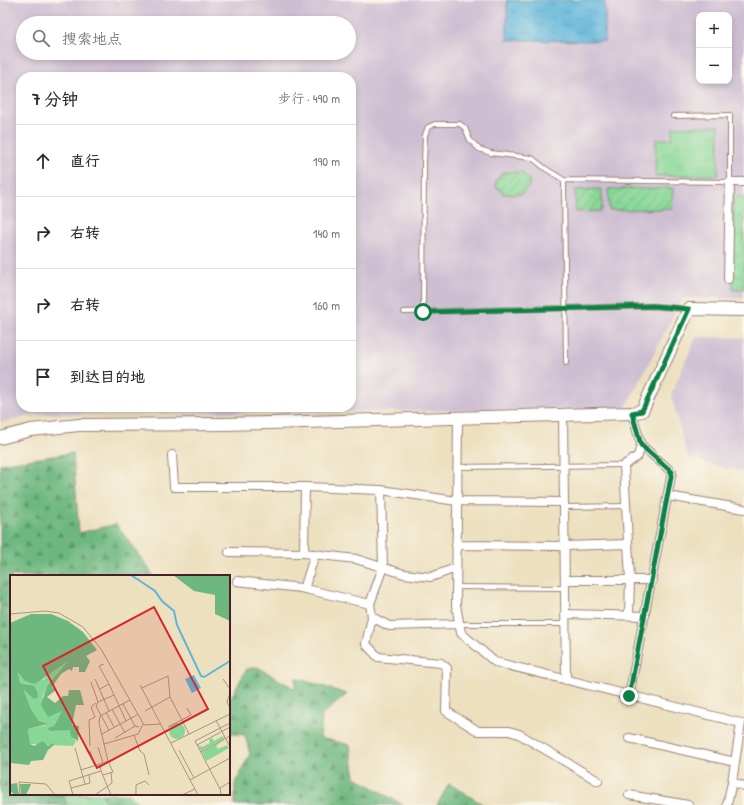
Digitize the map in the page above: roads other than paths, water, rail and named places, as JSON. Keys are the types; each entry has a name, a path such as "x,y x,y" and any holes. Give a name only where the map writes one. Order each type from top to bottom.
{"street":[{"path":"728,279 730,182 744,182"},
{"path":"0,438 31,430 80,425 226,424 632,413 642,411 689,309 744,310"},
{"path":"629,615 630,580 624,465 638,456 641,445 632,413"},
{"path":"562,415 566,680"},
{"path":"458,418 456,605 461,633 495,662 742,723 727,805"},
{"path":"629,696 672,472 641,445"},
{"path":"172,456 174,487 305,487 381,490 457,501 564,505"},
{"path":"304,553 305,487"},
{"path":"381,490 383,567 370,604 372,617 366,644 378,657 441,663 447,668 446,711 478,731 510,731 519,734 598,781"},
{"path":"668,496 744,509"},
{"path":"456,545 565,546 628,544"},
{"path":"230,552 315,554 356,560 404,574 431,577 456,568"},
{"path":"304,589 315,554"},
{"path":"565,584 652,580"},
{"path":"237,581 304,589 370,604"},
{"path":"565,614 645,616"},
{"path":"372,617 389,626 459,624"},
{"path":"629,738 735,762"},
{"path":"732,782 744,786"},
{"path":"629,795 688,805"}],"lane":[{"path":"423,312 424,164 425,135 428,127 435,124 460,124 465,128 470,140 479,149 491,154 532,158 564,180 730,182 730,115 673,116"},
{"path":"564,180 566,363"},
{"path":"404,312 653,306 689,309"},
{"path":"457,467 563,467 624,465"},
{"path":"564,505 626,506"},
{"path":"456,587 565,584"},
{"path":"459,624 566,624"}],"water":[{"path":"507,0 605,0 605,41 507,40"}]}
